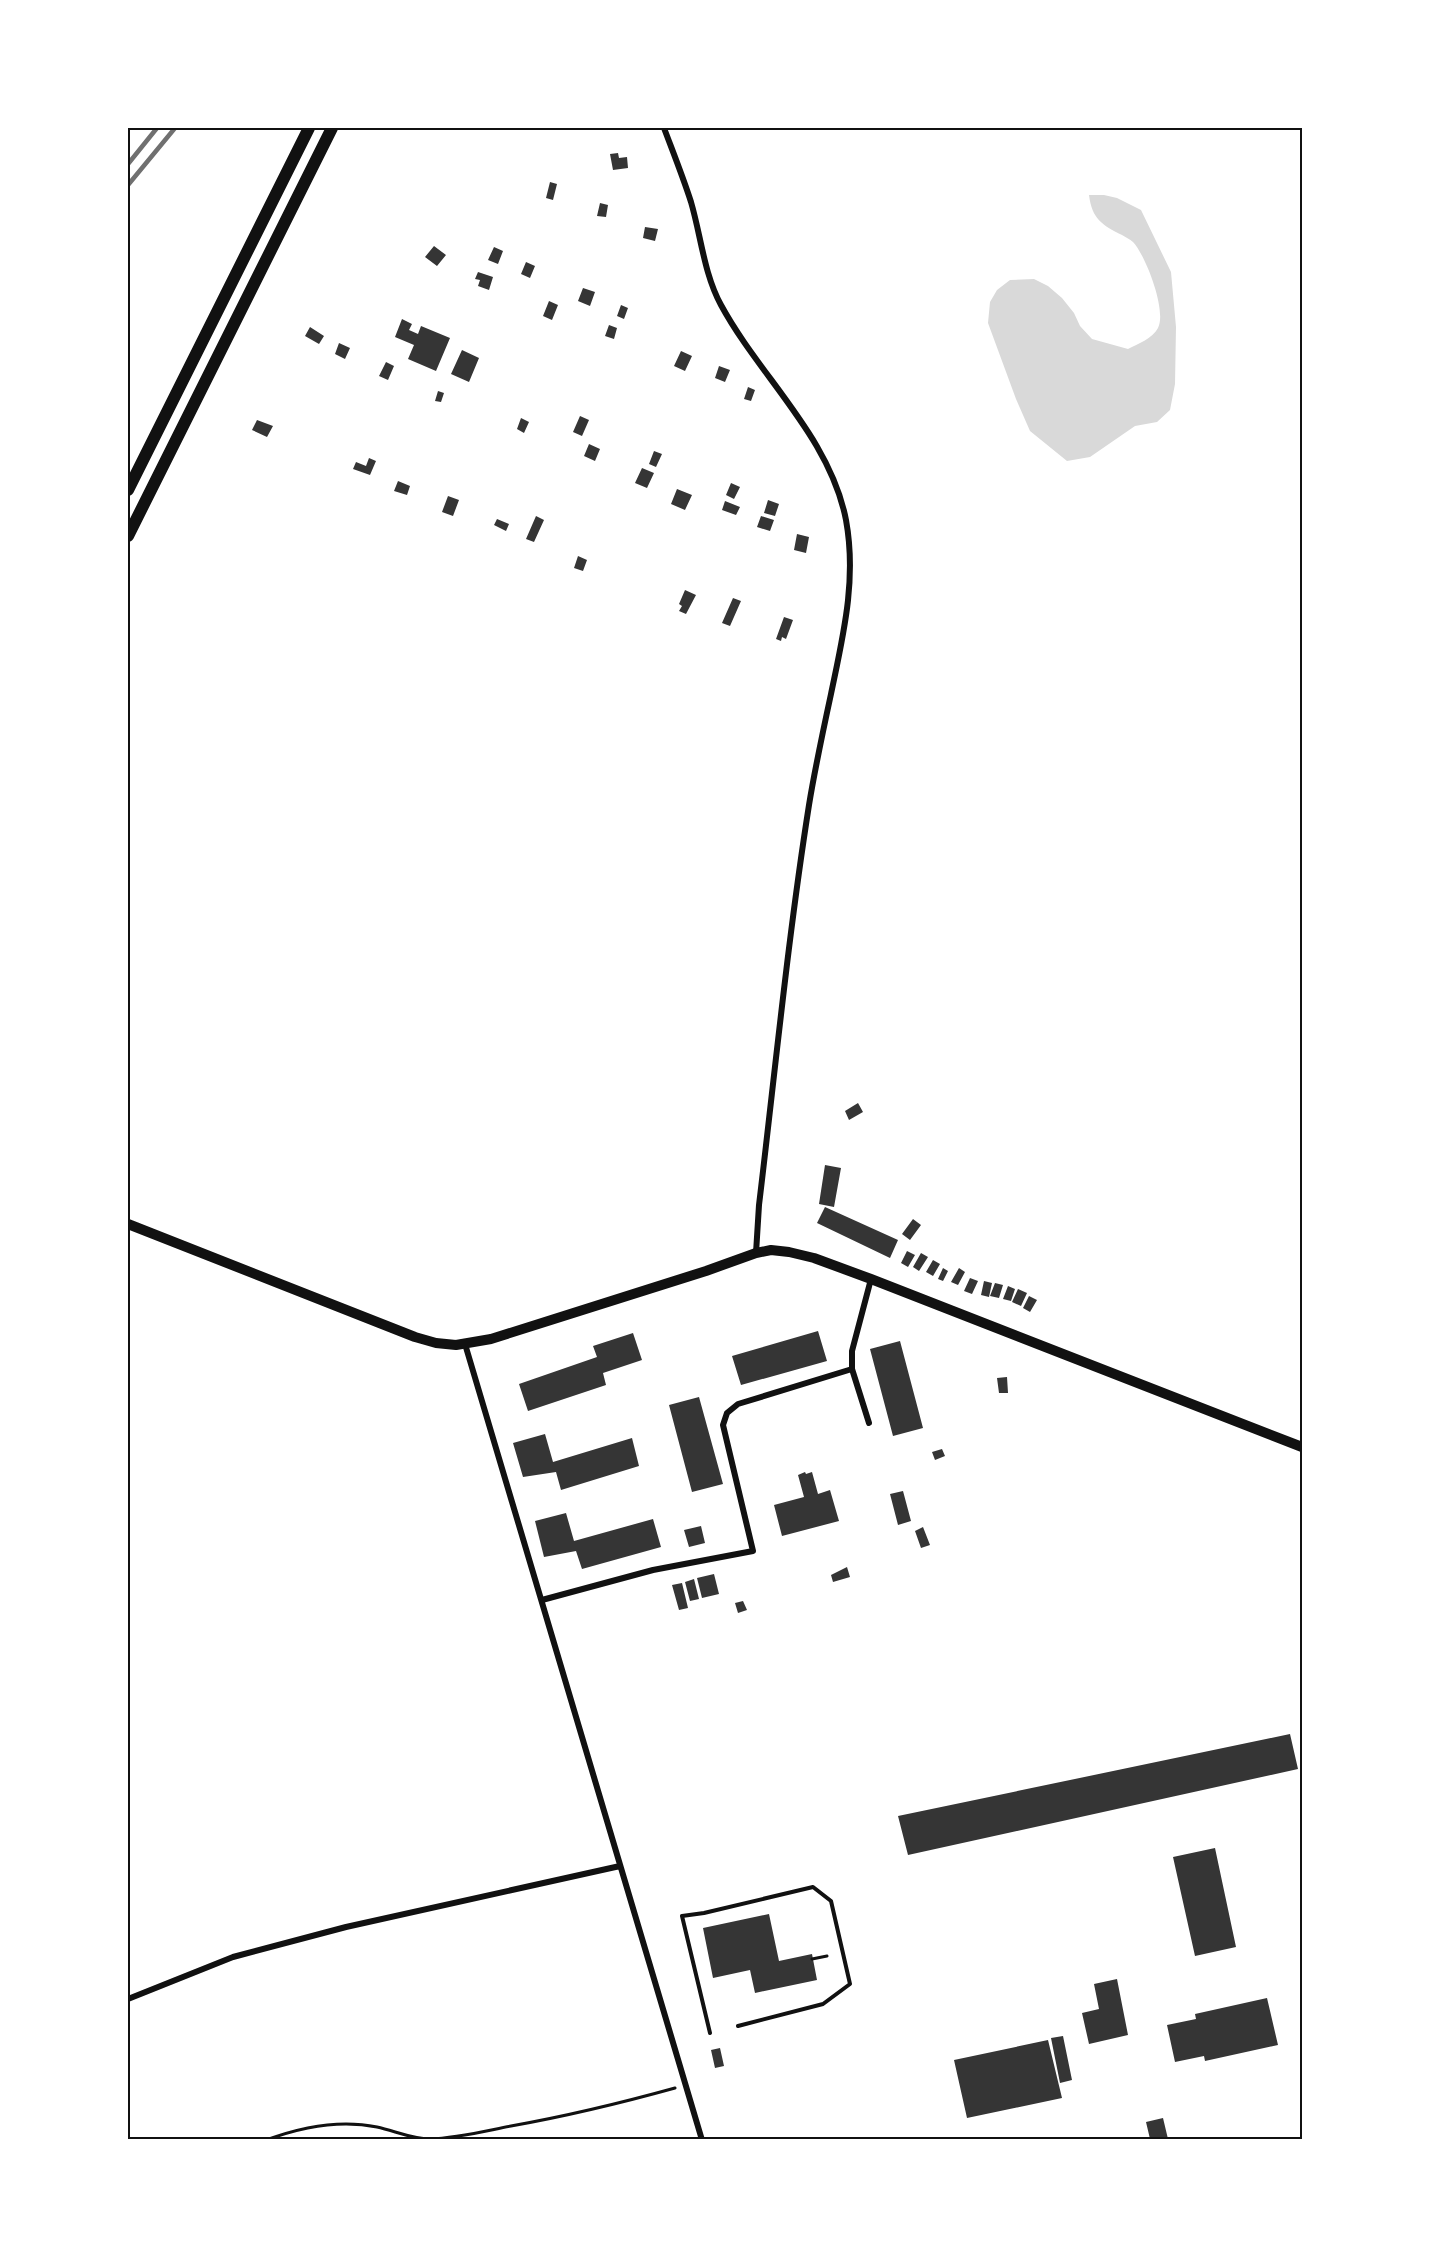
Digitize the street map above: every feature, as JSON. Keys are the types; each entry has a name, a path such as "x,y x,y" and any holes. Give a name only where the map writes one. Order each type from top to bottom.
{"main road":[{"path":"128,490 309,128"},
{"path":"128,536 332,128"}],"street":[{"path":"664,128 691,202 717,297 727,316 822,458 842,504 848,540 850,570 848,612 821,739 805,836 759,1205 756,1253"},
{"path":"128,1224 415,1337 436,1343 465,1344 540,1324 756,1253 771,1250 789,1252 871,1279 1302,1448"},
{"path":"869,1423 852,1369 852,1351 871,1279"},
{"path":"465,1344 702,2139"},
{"path":"542,1600 653,1570 753,1551 723,1425 727,1413 738,1404 852,1369"},
{"path":"128,1999 233,1957 346,1927 620,1866"}],"lane":[{"path":"710,2032 682,1916 813,1887 831,1901 850,1984 823,2004 738,2026"}],"path":[{"path":"812,1959 827,1956"},
{"path":"266,2139 290,2131 326,2124 375,2127 415,2137 445,2137 581,2112 686,2085"}],"shaded area":[{"path":"1089,195 1117,198 1141,210 1171,272 1176,327 1175,384 1170,410 1157,422 1135,426 1090,457 1067,461 1030,431 988,323 990,302 997,290 1010,280 1034,279 1048,286 1062,298 1074,313 1080,326 1092,339 1128,349 1156,332 1160,320 1160,309 1154,284 1144,259 1132,241 1109,228 1095,216"}],"building":[{"path":"618,153 619,158 627,157 628,168 613,170 610,154"},
{"path":"550,182 557,184 553,200 546,198"},
{"path":"600,203 608,205 606,217 597,216"},
{"path":"645,227 658,229 655,241 643,238"},
{"path":"434,246 446,255 437,266 425,257"},
{"path":"494,247 503,251 498,264 488,260"},
{"path":"526,262 535,266 530,278 521,274"},
{"path":"478,272 493,277 489,290 478,286 480,280 475,279"},
{"path":"583,288 595,292 590,306 578,301"},
{"path":"549,301 558,305 552,320 543,316"},
{"path":"621,305 628,308 624,319 617,316"},
{"path":"402,319 412,324 409,330 418,334 421,326 450,338 436,371 408,359 414,345 395,337"},
{"path":"609,325 617,328 614,339 605,336"},
{"path":"310,327 324,336 319,344 305,336"},
{"path":"339,343 350,348 345,359 335,354"},
{"path":"462,350 479,358 469,382 451,374"},
{"path":"681,351 692,356 685,371 674,366"},
{"path":"386,362 394,366 388,380 379,376"},
{"path":"719,366 730,370 725,382 715,378"},
{"path":"748,387 755,390 751,401 744,399"},
{"path":"438,391 444,393 441,402 435,401"},
{"path":"580,416 589,420 582,436 573,432"},
{"path":"521,418 529,422 524,433 517,429"},
{"path":"257,420 273,426 267,437 252,430"},
{"path":"589,444 600,449 595,461 584,456"},
{"path":"654,451 662,454 656,467 649,464"},
{"path":"369,458 376,461 370,475 353,469 356,462 366,466"},
{"path":"642,468 654,473 647,488 635,483"},
{"path":"398,481 410,486 407,495 394,491"},
{"path":"731,483 740,487 734,499 726,495"},
{"path":"677,489 692,495 685,510 671,504"},
{"path":"448,496 459,500 453,516 442,512"},
{"path":"768,500 779,504 775,516 764,513"},
{"path":"725,501 740,507 736,515 722,510"},
{"path":"536,516 544,520 534,542 526,539"},
{"path":"761,516 774,520 770,531 757,527"},
{"path":"497,519 509,524 506,531 494,525"},
{"path":"797,534 809,537 806,553 794,550"},
{"path":"578,556 587,560 583,571 574,568"},
{"path":"685,590 696,595 686,614 679,611 682,606 679,604"},
{"path":"733,598 741,601 730,626 722,623"},
{"path":"784,617 793,620 786,639 782,637 781,641 776,639"},
{"path":"858,1103 863,1112 849,1120 845,1111"},
{"path":"825,1165 841,1168 834,1207 819,1204"},
{"path":"825,1207 898,1240 890,1258 817,1223"},
{"path":"913,1219 921,1225 910,1240 902,1234"},
{"path":"907,1251 915,1255 908,1267 901,1263"},
{"path":"921,1253 928,1257 919,1271 913,1267"},
{"path":"933,1260 940,1264 933,1276 926,1272"},
{"path":"943,1268 948,1271 943,1281 938,1279"},
{"path":"959,1268 965,1272 958,1285 951,1282"},
{"path":"970,1278 978,1281 972,1294 964,1291"},
{"path":"984,1281 992,1283 989,1297 981,1295"},
{"path":"995,1283 1003,1285 999,1298 990,1296"},
{"path":"1008,1286 1015,1289 1011,1301 1003,1299"},
{"path":"1018,1289 1027,1293 1021,1306 1012,1302"},
{"path":"1029,1296 1037,1300 1030,1312 1023,1308"},
{"path":"818,1331 827,1361 741,1385 732,1356"},
{"path":"633,1333 642,1360 603,1373 606,1385 528,1411 519,1384 597,1357 593,1346"},
{"path":"900,1341 923,1428 893,1436 870,1349"},
{"path":"1007,1377 1008,1393 999,1393 997,1378"},
{"path":"699,1397 723,1484 692,1492 669,1405"},
{"path":"545,1434 553,1462 632,1438 639,1466 561,1490 556,1472 523,1477 513,1443"},
{"path":"942,1449 945,1456 935,1460 932,1452"},
{"path":"805,1472 806,1474 812,1472 818,1494 830,1490 839,1521 782,1536 774,1505 804,1497 798,1475"},
{"path":"903,1491 911,1521 898,1525 890,1494"},
{"path":"566,1513 574,1541 653,1519 661,1547 582,1569 576,1551 544,1557 535,1521"},
{"path":"701,1526 705,1543 689,1547 684,1530"},
{"path":"923,1527 930,1545 921,1548 915,1531"},
{"path":"847,1567 850,1577 833,1582 831,1575"},
{"path":"714,1574 719,1594 702,1598 697,1578"},
{"path":"694,1579 699,1599 690,1601 685,1582"},
{"path":"682,1583 688,1608 679,1610 672,1585"},
{"path":"743,1601 747,1610 738,1613 735,1603"},
{"path":"1290,1734 1298,1769 908,1855 898,1816"},
{"path":"1215,1848 1236,1947 1195,1956 1173,1857"},
{"path":"769,1914 779,1961 812,1954 817,1980 755,1993 750,1970 713,1978 703,1928"},
{"path":"1117,1979 1128,2035 1089,2044 1082,2013 1099,2009 1094,1984"},
{"path":"1267,1998 1278,2045 1205,2061 1204,2056 1175,2062 1167,2025 1196,2019 1195,2014"},
{"path":"1063,2036 1072,2080 1060,2083 1051,2038"},
{"path":"1048,2040 1062,2098 967,2118 954,2060"},
{"path":"720,2048 724,2066 715,2068 711,2050"},
{"path":"1163,2118 1168,2139 1150,2139 1146,2122"}],"railway":[{"path":"128,164 157,128"},
{"path":"128,185 175,128"}]}
